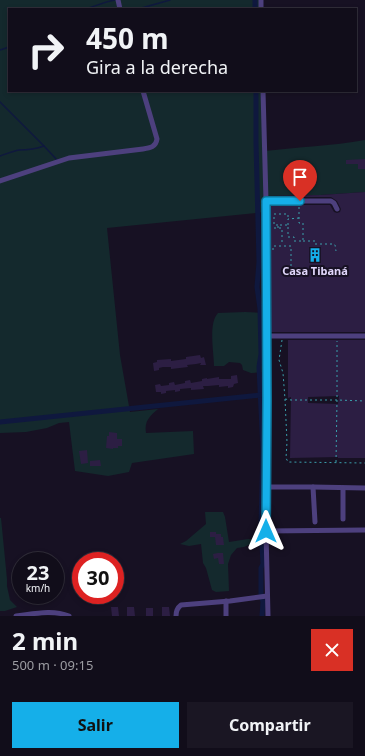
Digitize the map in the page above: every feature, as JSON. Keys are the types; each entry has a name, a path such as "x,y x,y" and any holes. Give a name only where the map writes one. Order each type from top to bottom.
{"street":[{"path":"0,181 69,158 151,148 154,146 157,139 143,92"},
{"path":"263,92 266,201 266,531 268,616"},
{"path":"266,201 331,201 337,209"},
{"path":"266,336 365,336"},
{"path":"267,487 365,488"},
{"path":"313,487 314,522"},
{"path":"342,519 343,488"},
{"path":"266,531 365,530"},
{"path":"176,616 176,612 181,605 267,596"},
{"path":"226,601 226,616"},
{"path":"16,616 43,612 58,612 69,616"}],"path":[{"path":"300,201 299,223 303,223 303,241"},
{"path":"288,225 274,225 274,214 288,214 288,219 288,225 288,237 294,237 294,241 315,241 315,244 334,244 336,251"},
{"path":"288,219 299,218"},
{"path":"274,228 282,228 281,246"},
{"path":"273,250 273,246 291,246 291,266"},
{"path":"283,336 280,360 283,373 287,442 286,458 288,462 365,463"},
{"path":"336,336 338,342 336,462"},
{"path":"285,399 365,401"}],"green space":[{"path":"0,0 261,0 261,8 8,8 8,92 263,92 265,151 340,144 365,140 365,192 321,195 265,196 265,212 107,228 120,355 130,412 158,409 147,422 146,433 193,431 194,454 132,463 129,472 108,476 75,471 69,422 59,423 47,428 26,432 0,433"},
{"path":"218,313 266,313 266,372 251,373 243,370 240,363 229,362 224,366 214,366 212,331 215,318"},
{"path":"205,512 223,512 229,542 248,539 267,540 267,544 253,543 237,548 231,555 228,564 229,591 216,592 212,590 206,568 203,563 201,544 189,546 180,544 186,541 206,524"},
{"path":"1,518 7,586 10,600 12,604 17,607 0,611"}],"building":[{"path":"365,159 365,169 358,169 358,164 346,164 346,160"},
{"name":"Casa Tibaná","path":"365,192 365,332 271,332 270,205 330,205 334,212 337,213 340,212 341,209 337,201 331,197 270,196"},
{"path":"288,340 365,340 365,458 290,458 291,397 288,398","holes":["339,396 338,404 308,403 308,397"]},
{"path":"200,355 201,358 204,357 206,365 200,365 201,363 187,365 188,367 171,369 171,367 163,367 154,371 153,363 157,362 157,360 171,359 171,361"},
{"path":"237,375 238,383 234,384 233,387 219,387 219,385 203,386 204,389 180,389 180,391 166,391 166,393 161,394 161,392 156,392 155,385 169,385 169,383 174,382 175,385 185,383 185,381 190,380 191,383 202,381 202,379 219,377 219,379 231,379 231,376"},
{"path":"109,432 117,433 117,439 122,439 122,446 118,446 118,448 113,449 106,448 107,436 109,436"},
{"path":"87,450 88,463 81,464 79,451"},
{"path":"100,460 101,466 90,466 90,461"},
{"path":"210,532 221,534 224,545 216,545 215,537 210,537"},
{"path":"223,553 224,564 219,564 218,558 214,559 213,554"},
{"path":"111,607 118,607 119,616 112,616"},
{"path":"127,607 134,607 135,616 127,616"},
{"path":"162,607 169,607 170,616 162,616"},
{"path":"146,608 153,608 153,616 146,616"}],"waterway":[{"path":"88,8 115,0"},
{"path":"142,8 170,0"},
{"path":"255,0 255,8"},
{"path":"0,50 8,47"},
{"path":"256,92 259,262 257,287 260,309 261,354 259,367 263,451 261,524 263,564 261,568 261,594 263,602 262,616"},
{"path":"0,102 58,161"},
{"path":"0,156 17,150 32,149 44,146"},
{"path":"0,422 261,395"}],"place":[{"name":"Casa Tibaná","path":"315,255"}],"route":[{"path":"266,531 266,201 300,201"}]}
